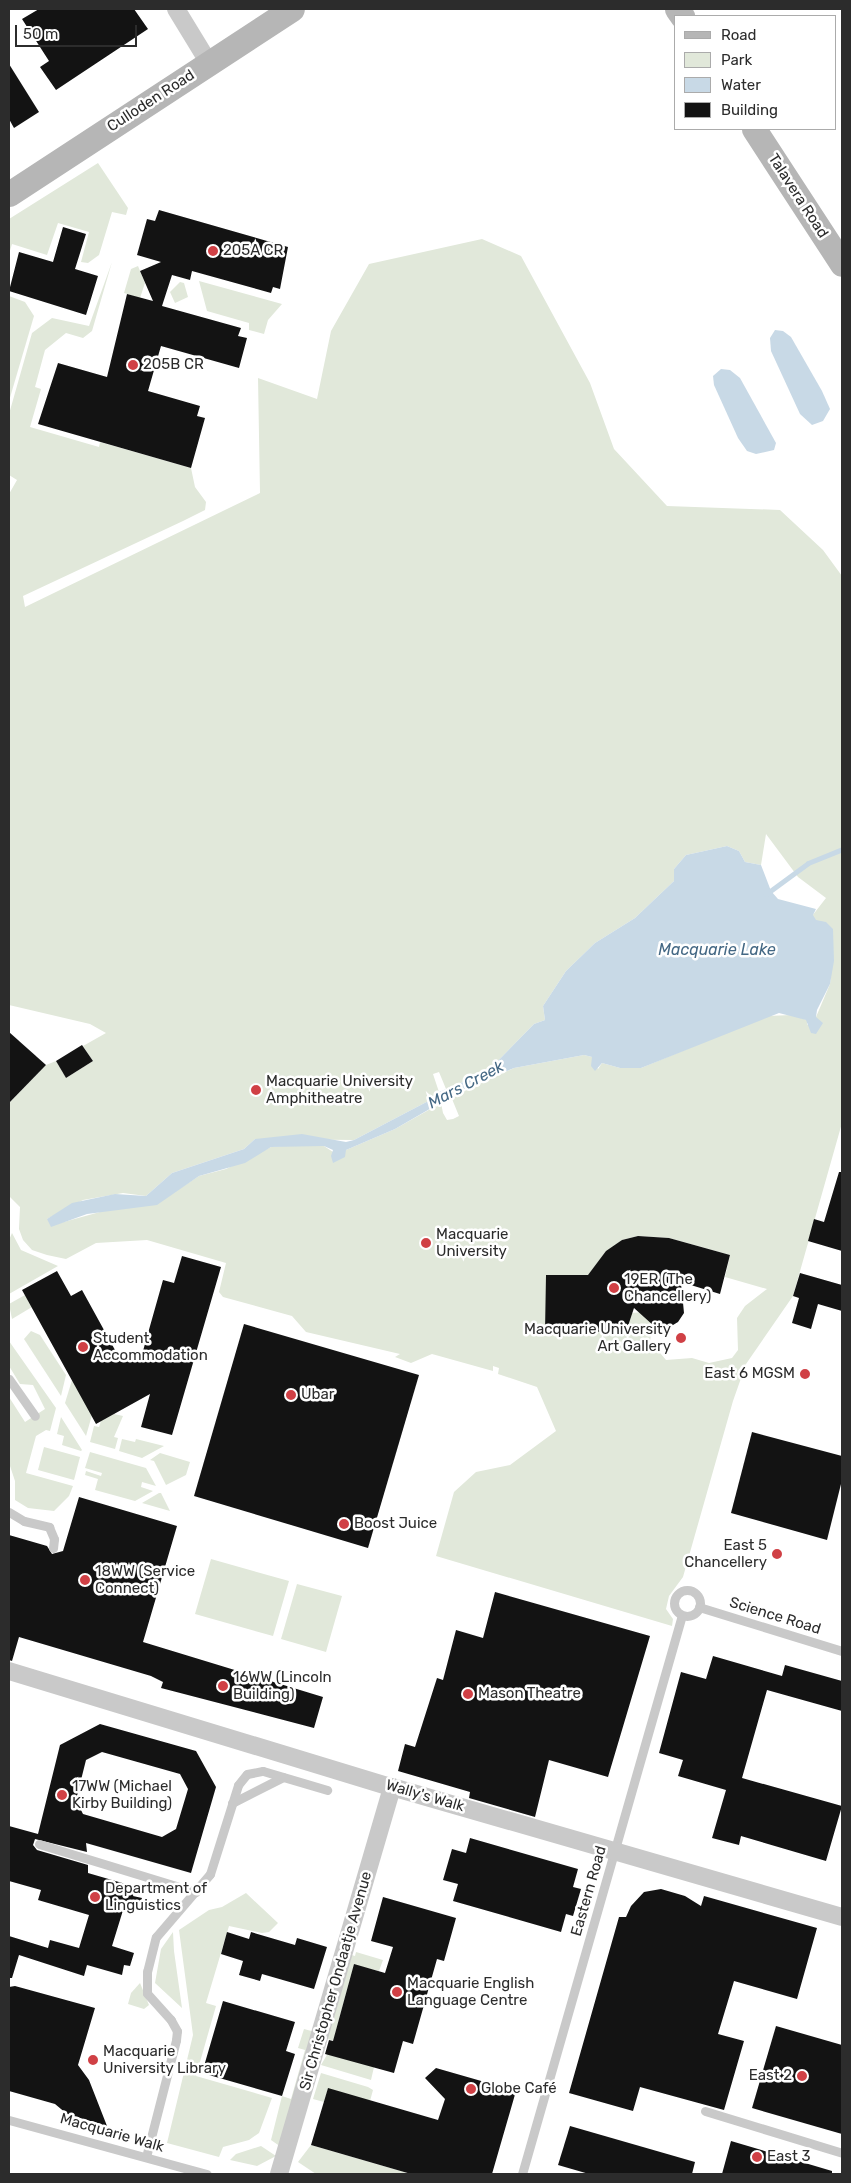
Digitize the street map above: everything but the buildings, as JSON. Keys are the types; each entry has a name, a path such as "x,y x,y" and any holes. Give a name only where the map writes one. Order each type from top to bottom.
{"street":[{"path":"176,9 209,63"},
{"name":"Culloden Road","path":"9,194 292,9"},
{"name":"Talavera Road","path":"755,130 842,264"},
{"name":"Wally's Walk","path":"9,1671 392,1787 842,1917"},
{"name":"Sir Christopher Ondaatje Avenue","path":"279,2174 392,1787"}],"lane":[{"path":"9,1379 35,1416"},
{"path":"9,1512 24,1521 44,1524 52,1532 53,1548"},
{"path":"682,1590 694,1592 699,1598 699,1607 694,1614 682,1615 673,1602 676,1595 682,1590"},
{"name":"Science Road","path":"699,1607 842,1651"},
{"name":"Eastern Road","path":"522,2174 682,1615"},
{"path":"146,2157 174,2054 177,2030 147,1993 147,1972 156,1937 210,1874 238,1785 247,1774 263,1772 327,1790"},
{"path":"232,1803 283,1777"},
{"path":"39,1844 196,1892"},
{"path":"705,2111 842,2153"},
{"name":"Macquarie Walk","path":"9,2120 207,2174"}],"green space":[{"path":"98,163 128,208 126,215 112,212 99,255 88,263 81,262 89,232 58,223 47,255 12,244 9,254 9,219"},
{"path":"482,239 521,256 590,383 614,449 667,506 780,510 823,550 842,576 842,1123 793,1296 746,1364 733,1401 683,1577 669,1596 666,1609 673,1619 672,1626 436,1556 454,1492 476,1472 510,1465 556,1431 537,1387 498,1374 499,1368 493,1366 493,1371 432,1354 411,1363 395,1357 400,1354 306,1332 292,1316 223,1297 219,1292 226,1263 147,1240 96,1243 66,1259 32,1250 23,1240 19,1229 20,1207 9,1196 9,1103 46,1065 56,1061 66,1078 93,1061 83,1046 106,1033 90,1024 9,1005 9,494 17,480 9,475 9,414 32,333 52,318 89,326 112,262 92,331 83,338 66,333 45,350 35,387 41,389 30,427 99,447 100,442 191,468 195,487 206,502 205,510 23,596 25,607 260,493 258,378 317,399 331,331 369,264","holes":["766,834 798,877 826,898 812,916 831,975 830,984 816,1017 807,1025 807,1020 792,1015 767,1016 641,1068 620,1068 602,1063 598,1069 592,1057 584,1055 514,1068 456,1095 452,1099 459,1116 453,1119 447,1120 441,1103 395,1129 346,1150 333,1152 324,1146 307,1144 271,1147 226,1169 199,1176 176,1191 60,1223 47,1219 83,1200 123,1193 146,1196 172,1173 244,1149 255,1139 354,1140 436,1097 439,1092 433,1074 439,1072 446,1089 487,1072 534,1024 545,1020 543,1006 566,971 595,943 635,918 674,881 674,869 686,855 727,846 739,851 745,862 761,865","638,1236 669,1238 730,1255 725,1277 767,1289 745,1306 737,1318 738,1350 732,1358 709,1363 692,1358 666,1360 650,1341 653,1325 642,1312 632,1313 626,1332 546,1330 546,1275 629,1276 601,1258 622,1240"]},
{"path":"138,266 145,283 140,298 124,293 131,269"},
{"path":"199,281 282,304 268,320 264,334 249,330 249,323 207,311"},
{"path":"180,282 184,283 188,297 175,303 170,292"},
{"path":"9,296 25,302 34,316 9,401"},
{"path":"12,1233 21,1250 58,1266 9,1294 9,1240"},
{"path":"25,1295 32,1307 12,1319 9,1304"},
{"path":"31,1331 40,1335 66,1375 61,1396 24,1339"},
{"path":"9,1341 56,1408 50,1431 46,1430 36,1436 26,1473 73,1486 69,1496 54,1511 28,1508 15,1500 15,1481 9,1463 9,1397 25,1422 45,1409 33,1385 20,1384 9,1366"},
{"path":"72,1380 92,1415 86,1436 65,1403"},
{"path":"114,1414 123,1416 114,1437 118,1438 115,1449 90,1442 94,1426 99,1427 101,1421"},
{"path":"61,1417 81,1451 62,1445 64,1436 57,1434"},
{"path":"122,1439 135,1442 136,1439 164,1446 142,1458 119,1451"},
{"path":"44,1447 80,1457 74,1480 38,1470"},
{"path":"90,1452 146,1468 156,1486 142,1482 141,1487 153,1491 135,1501 95,1490 98,1479 85,1475 86,1471 101,1476 102,1473 85,1468"},
{"path":"160,1453 190,1462 186,1475 166,1485 154,1461 150,1460"},
{"path":"161,1493 170,1511 142,1503"},
{"path":"211,1559 289,1581 273,1636 195,1614"},
{"path":"297,1584 342,1596 326,1652 281,1639"},
{"path":"246,1893 278,1923 269,1932 262,1933 229,1926 206,2003 216,2006 196,2076 272,2098 259,2133 249,2140 223,2147 219,2157 167,2143 193,2035 179,1930 209,1910 222,1907"},
{"path":"173,1932 182,2008 155,1983 161,1949"},
{"path":"356,1952 383,1960 379,1971 354,1965 335,2034 374,2067 371,2080 321,2065 335,2041 324,2038 348,1954 355,1956"},
{"path":"140,1983 149,2005 144,2009 128,2004 131,1993"},
{"path":"304,2029 315,2032 281,2147 271,2140 282,2096 291,2099 305,2050 298,2048"},
{"path":"321,2073 368,2087 373,2090 370,2101 328,2089 324,2102 313,2099"},
{"path":"311,2145 411,2174 316,2174 298,2162"},
{"path":"261,2146 276,2156 257,2166 230,2160 236,2154"}],"water":[{"path":"775,330 783,331 791,337 822,391 830,409 823,421 812,425 800,414 771,351 770,338"},
{"path":"721,369 730,370 740,378 776,443 774,450 756,454 747,451 738,438 714,385 713,376"},
{"name":"Macquarie Lake","path":"727,846 739,851 745,862 761,865 771,891 778,899 816,909 813,915 816,920 826,922 833,929 834,961 830,984 817,1010 816,1017 823,1023 816,1034 811,1033 806,1020 779,1013 641,1068 620,1068 602,1063 595,1071 591,1066 592,1057 584,1055 514,1068 466,1088 395,1129 346,1150 345,1157 333,1163 331,1156 333,1150 324,1146 271,1147 245,1163 199,1176 157,1205 87,1214 51,1227 47,1219 72,1203 115,1194 146,1196 172,1173 244,1149 255,1139 302,1134 346,1142 354,1140 436,1097 439,1092 487,1072 534,1024 545,1020 543,1006 566,971 595,943 635,918 674,881 674,869 686,855"}],"waterway":[{"name":"Mars Creek","path":"766,894 808,863 842,849"}],"place":[{"name":"205A CR","path":"213,251"},
{"name":"205B CR","path":"133,365"},
{"name":"Macquarie University Amphitheatre","path":"256,1090"},
{"name":"Macquarie University","path":"426,1243"},
{"name":"19ER (The Chancellery)","path":"614,1288"},
{"name":"Macquarie University Art Gallery","path":"681,1338"},
{"name":"Student Accommodation","path":"83,1347"},
{"name":"East 6 MGSM","path":"805,1374"},
{"name":"Ubar","path":"291,1395"},
{"name":"Boost Juice","path":"344,1524"},
{"name":"East 5 Chancellery","path":"777,1554"},
{"name":"18WW (Service Connect)","path":"85,1580"},
{"name":"16WW (Lincoln Building)","path":"223,1686"},
{"name":"Mason Theatre","path":"468,1694"},
{"name":"17WW (Michael Kirby Building)","path":"62,1795"},
{"name":"Department of Linguistics","path":"95,1897"},
{"name":"Macquarie English Language Centre","path":"397,1992"},
{"name":"Macquarie University Library","path":"93,2060"},
{"name":"East 2","path":"802,2076"},
{"name":"Globe Café","path":"471,2089"},
{"name":"East 3","path":"757,2157"}]}
